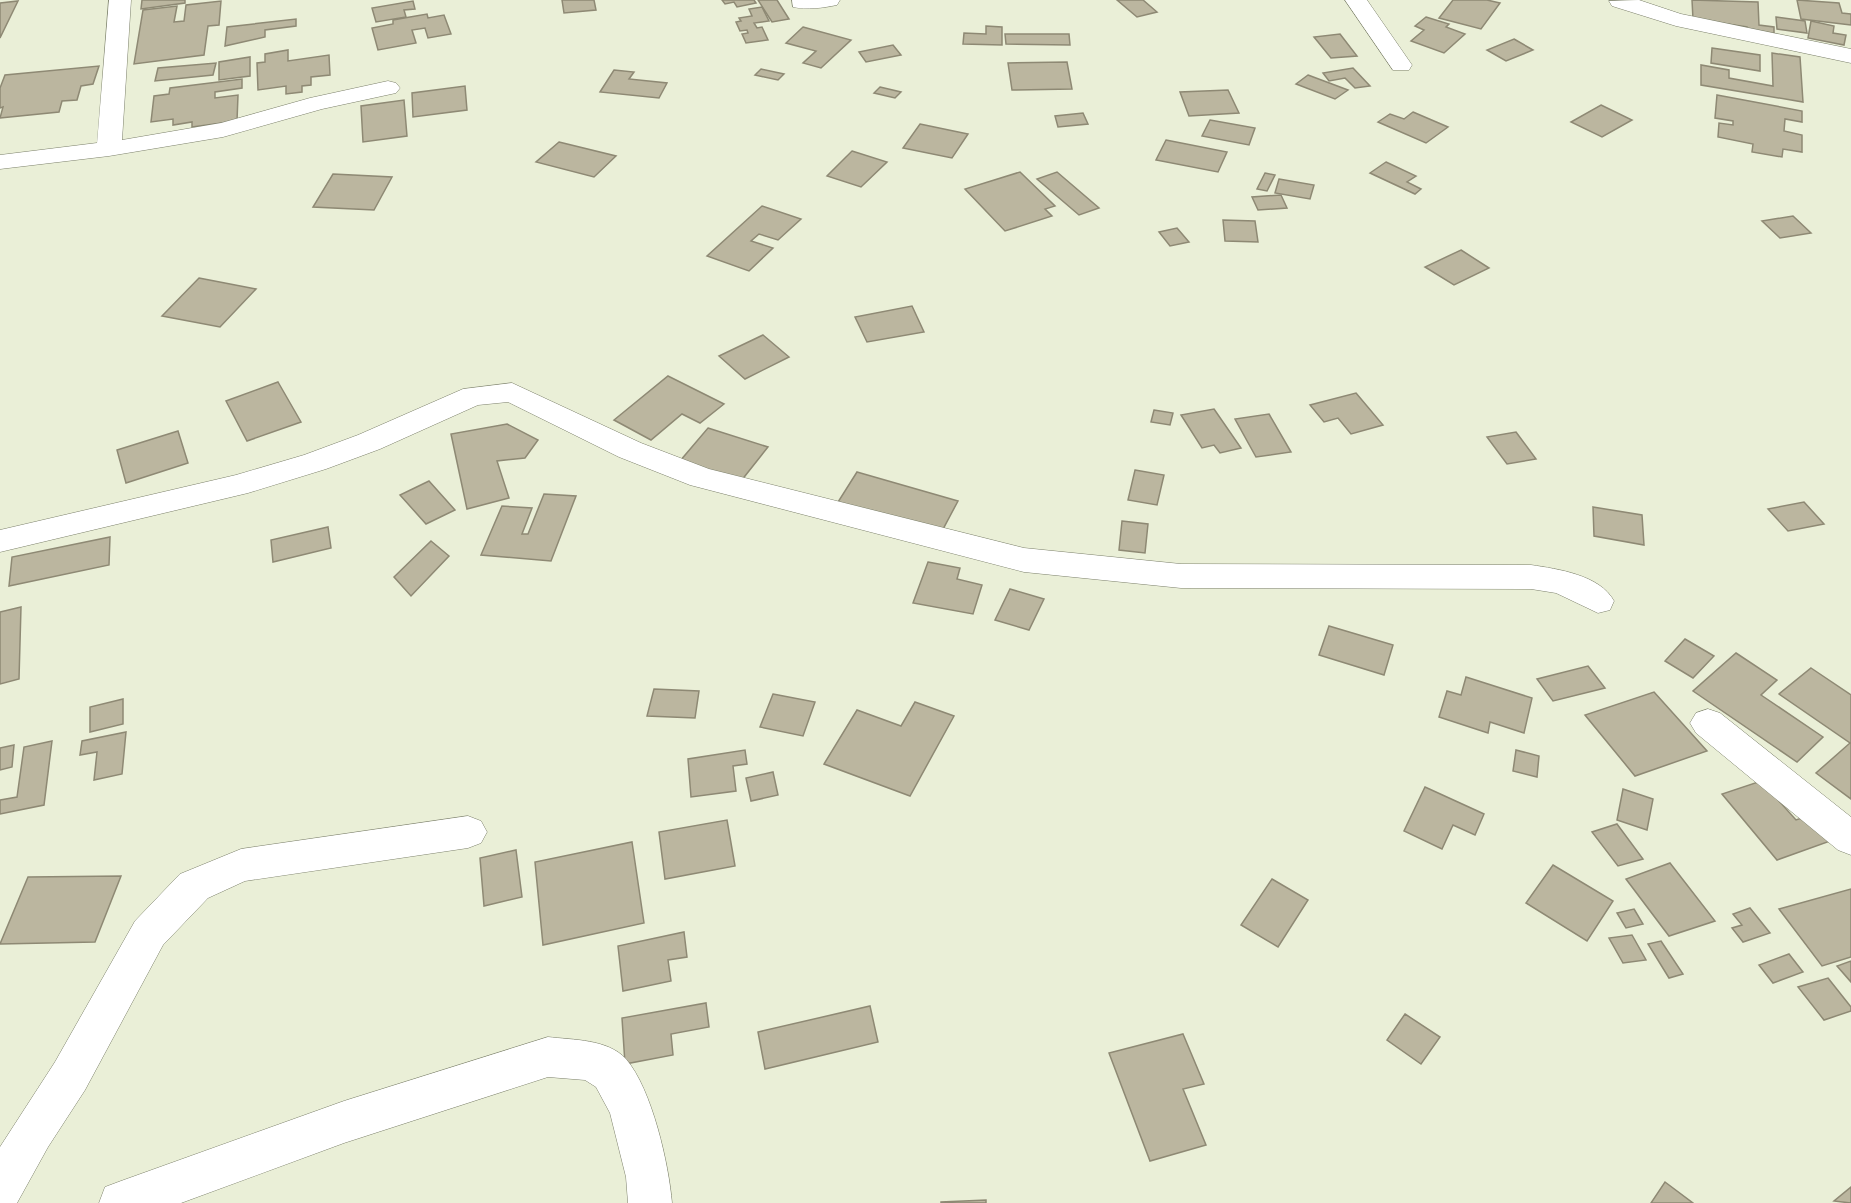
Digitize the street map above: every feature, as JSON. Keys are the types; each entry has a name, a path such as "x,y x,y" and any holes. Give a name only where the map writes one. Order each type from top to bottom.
{"street":[{"path":"109,149 120,0"},
{"path":"801,2 829,0"},
{"path":"1356,0 1401,65"},
{"path":"1614,0 1676,19 1851,56"},
{"path":"0,162 109,149 223,130 318,103 387,88"},
{"path":"0,541 237,485 315,462 369,442 473,396 512,392 630,450 701,478 1024,560 1181,576 1531,577 1563,582 1598,601"},
{"path":"1708,723 1851,839"},
{"path":"0,1190 33,1132 70,1076 149,933 194,886 241,865 289,860 379,843 468,832"},
{"path":"121,1203 344,1122 548,1057 591,1061 611,1073 630,1108 648,1177 650,1203"}],"building":[{"path":"142,0 185,0 185,3 141,9"},
{"path":"562,0 594,0 596,10 564,13"},
{"path":"722,0 754,0 756,3 737,7 734,2 725,4"},
{"path":"758,0 777,0 789,19 772,22"},
{"path":"1117,0 1143,0 1157,12 1137,17"},
{"path":"1453,0 1487,0 1500,3 1481,29 1439,18"},
{"path":"1692,0 1758,2 1759,25 1774,27 1774,37 1747,33 1747,27 1693,19"},
{"path":"1797,0 1839,3 1842,13 1851,14 1851,25 1801,19"},
{"path":"18,1 0,38 0,3"},
{"path":"221,1 219,25 208,26 204,55 134,64 143,10 177,6 174,22 184,21 186,5"},
{"path":"413,1 415,9 404,10 406,17 376,22 372,8"},
{"path":"762,7 769,21 754,23 757,28 762,27 768,40 746,43 742,34 748,33 747,30 740,31 736,22 741,21 739,18 752,16 749,9"},
{"path":"427,14 428,18 444,15 451,34 428,38 425,28 412,30 416,43 378,50 372,28 393,24 393,20"},
{"path":"1426,17 1449,24 1446,27 1465,34 1444,53 1411,41 1424,30 1415,26"},
{"path":"1776,17 1805,21 1807,33 1777,29"},
{"path":"296,19 296,26 265,30 265,37 225,46 227,27"},
{"path":"1811,21 1834,26 1833,33 1846,35 1844,45 1808,38"},
{"path":"986,26 1002,27 1002,45 963,44 964,33 986,34"},
{"path":"803,27 851,40 821,68 803,63 816,51 786,43"},
{"path":"1005,34 1069,34 1070,45 1006,44"},
{"path":"1340,34 1357,56 1331,58 1314,37"},
{"path":"1514,39 1533,50 1506,61 1487,50"},
{"path":"893,45 901,55 866,62 859,52"},
{"path":"1712,48 1760,55 1760,71 1711,63"},
{"path":"288,50 288,61 329,55 330,75 311,77 311,85 302,86 302,92 286,94 286,86 258,90 257,63 265,62 265,54"},
{"path":"1772,53 1800,57 1803,102 1701,85 1701,65 1729,70 1729,78 1773,86"},
{"path":"250,57 250,76 219,80 219,62"},
{"path":"1067,62 1072,89 1012,90 1008,63"},
{"path":"216,63 213,75 155,81 158,68"},
{"path":"99,66 93,84 81,86 77,100 62,101 59,112 0,118 3,107 0,108 0,88 5,75"},
{"path":"1353,68 1370,86 1355,88 1345,78 1329,81 1323,73"},
{"path":"761,69 784,74 778,80 755,75"},
{"path":"614,70 634,72 629,79 667,83 659,98 600,92"},
{"path":"1308,75 1348,90 1335,99 1296,84"},
{"path":"242,79 242,88 215,92 215,98 238,95 237,121 192,127 192,122 173,125 173,119 151,122 154,96 169,94 170,88"},
{"path":"465,86 467,110 413,117 412,93"},
{"path":"880,87 901,92 895,98 874,93"},
{"path":"1228,90 1239,113 1189,116 1180,92"},
{"path":"1717,95 1802,111 1802,122 1785,119 1784,131 1802,135 1802,152 1783,149 1782,157 1752,152 1753,144 1718,137 1719,123 1733,125 1733,121 1715,118"},
{"path":"404,100 407,136 363,142 361,106"},
{"path":"1601,105 1632,120 1602,137 1571,122"},
{"path":"1413,112 1448,127 1426,143 1378,122 1390,114 1404,119"},
{"path":"1083,113 1088,124 1058,127 1055,116"},
{"path":"1210,120 1255,128 1249,145 1202,136"},
{"path":"920,124 968,134 952,158 903,148"},
{"path":"1166,140 1227,152 1218,172 1156,160"},
{"path":"559,142 616,156 594,177 536,162"},
{"path":"852,151 887,162 861,187 827,176"},
{"path":"1386,162 1416,176 1407,182 1421,189 1415,194 1370,173"},
{"path":"1020,172 1055,206 1045,209 1052,216 1005,231 965,189"},
{"path":"1057,172 1099,208 1079,215 1037,179"},
{"path":"1265,173 1275,175 1267,191 1257,189"},
{"path":"333,174 392,177 374,210 313,207"},
{"path":"1279,179 1314,185 1310,199 1275,193"},
{"path":"1281,195 1287,208 1258,210 1252,197"},
{"path":"762,206 801,219 778,240 759,234 751,241 773,248 749,271 707,256"},
{"path":"1793,216 1811,233 1780,238 1762,221"},
{"path":"1223,220 1255,221 1258,242 1225,241"},
{"path":"1177,228 1189,242 1170,246 1159,232"},
{"path":"1461,250 1489,268 1454,285 1425,267"},
{"path":"199,278 256,289 220,327 162,316"},
{"path":"912,306 924,332 867,342 855,317"},
{"path":"763,335 789,357 745,379 719,356"},
{"path":"668,376 724,404 700,423 682,414 651,440 614,420"},
{"path":"278,382 301,422 247,441 226,401"},
{"path":"1356,393 1383,425 1351,434 1338,418 1324,422 1310,405"},
{"path":"1214,409 1241,448 1220,453 1214,445 1202,448 1181,415"},
{"path":"1154,410 1173,413 1170,425 1151,422"},
{"path":"1269,414 1291,452 1256,457 1235,419"},
{"path":"507,424 538,440 525,458 497,461 509,498 467,509 451,434"},
{"path":"708,428 768,447 741,481 680,461"},
{"path":"178,431 188,463 126,483 117,450"},
{"path":"1516,432 1536,459 1507,464 1487,437"},
{"path":"1135,470 1164,475 1157,505 1128,500"},
{"path":"857,472 958,501 942,531 838,502"},
{"path":"429,481 455,510 426,524 400,495"},
{"path":"544,494 576,496 551,561 481,555 502,506 532,508 522,534 528,534"},
{"path":"1804,502 1824,524 1788,531 1768,509"},
{"path":"1593,507 1642,515 1644,545 1594,536"},
{"path":"1122,521 1148,524 1145,553 1119,550"},
{"path":"328,527 331,548 273,562 271,540"},
{"path":"110,537 109,565 9,586 12,557"},
{"path":"431,541 449,556 411,596 394,577"},
{"path":"928,562 960,568 957,579 982,585 973,614 913,603"},
{"path":"1010,589 1044,599 1029,630 995,620"},
{"path":"21,607 19,679 0,684 0,612"},
{"path":"1329,626 1393,645 1384,675 1319,655"},
{"path":"1685,639 1714,656 1693,678 1665,661"},
{"path":"1736,653 1777,680 1761,695 1823,737 1797,762 1693,691"},
{"path":"1588,666 1605,688 1553,701 1537,679"},
{"path":"1811,668 1851,695 1851,799 1816,773 1850,743 1779,694"},
{"path":"1466,677 1532,698 1524,733 1490,722 1488,733 1439,717 1447,691 1461,695"},
{"path":"654,689 699,691 695,718 647,716"},
{"path":"1654,692 1707,751 1635,776 1585,715"},
{"path":"773,694 815,702 803,736 760,727"},
{"path":"123,699 123,724 90,732 90,707"},
{"path":"915,702 954,716 910,796 824,764 857,710 901,726"},
{"path":"126,732 122,774 94,780 97,752 80,755 82,741"},
{"path":"52,741 44,805 0,814 0,800 17,797 24,747"},
{"path":"14,745 12,767 0,770 0,748"},
{"path":"745,750 747,764 733,766 736,791 691,797 688,759"},
{"path":"1516,750 1539,756 1537,777 1513,771"},
{"path":"773,772 778,795 751,801 746,778"},
{"path":"1761,781 1796,820 1811,815 1833,840 1777,860 1722,794"},
{"path":"1425,787 1484,814 1475,835 1453,825 1442,849 1404,831"},
{"path":"1623,789 1653,799 1647,830 1617,820"},
{"path":"727,820 735,866 665,879 659,832"},
{"path":"1617,824 1643,859 1618,866 1592,832"},
{"path":"632,842 644,923 543,945 535,862"},
{"path":"516,850 522,897 484,906 480,858"},
{"path":"1670,863 1715,921 1669,936 1626,879"},
{"path":"1553,865 1613,901 1587,941 1526,903"},
{"path":"121,876 95,942 0,944 28,877"},
{"path":"1272,879 1308,900 1278,947 1241,925"},
{"path":"1851,889 1851,957 1822,966 1779,909"},
{"path":"1750,908 1770,933 1743,942 1732,928 1742,925 1733,914"},
{"path":"1634,909 1643,924 1626,928 1617,913"},
{"path":"684,932 687,957 668,960 671,981 623,991 618,946"},
{"path":"1632,935 1646,960 1623,963 1609,938"},
{"path":"1661,941 1683,974 1669,978 1648,944"},
{"path":"1789,954 1803,972 1773,983 1759,965"},
{"path":"1851,961 1851,982 1837,966"},
{"path":"1828,978 1851,1007 1851,1011 1824,1020 1798,987"},
{"path":"706,1003 709,1027 671,1034 673,1055 625,1064 622,1018"},
{"path":"870,1006 878,1042 765,1069 758,1032"},
{"path":"1405,1014 1440,1037 1421,1064 1387,1040"},
{"path":"1183,1034 1204,1084 1183,1089 1206,1145 1150,1161 1109,1053"},
{"path":"1665,1182 1693,1203 1651,1203"},
{"path":"1851,1187 1851,1203 1834,1201"},
{"path":"986,1200 986,1203 941,1203 941,1202"}]}
